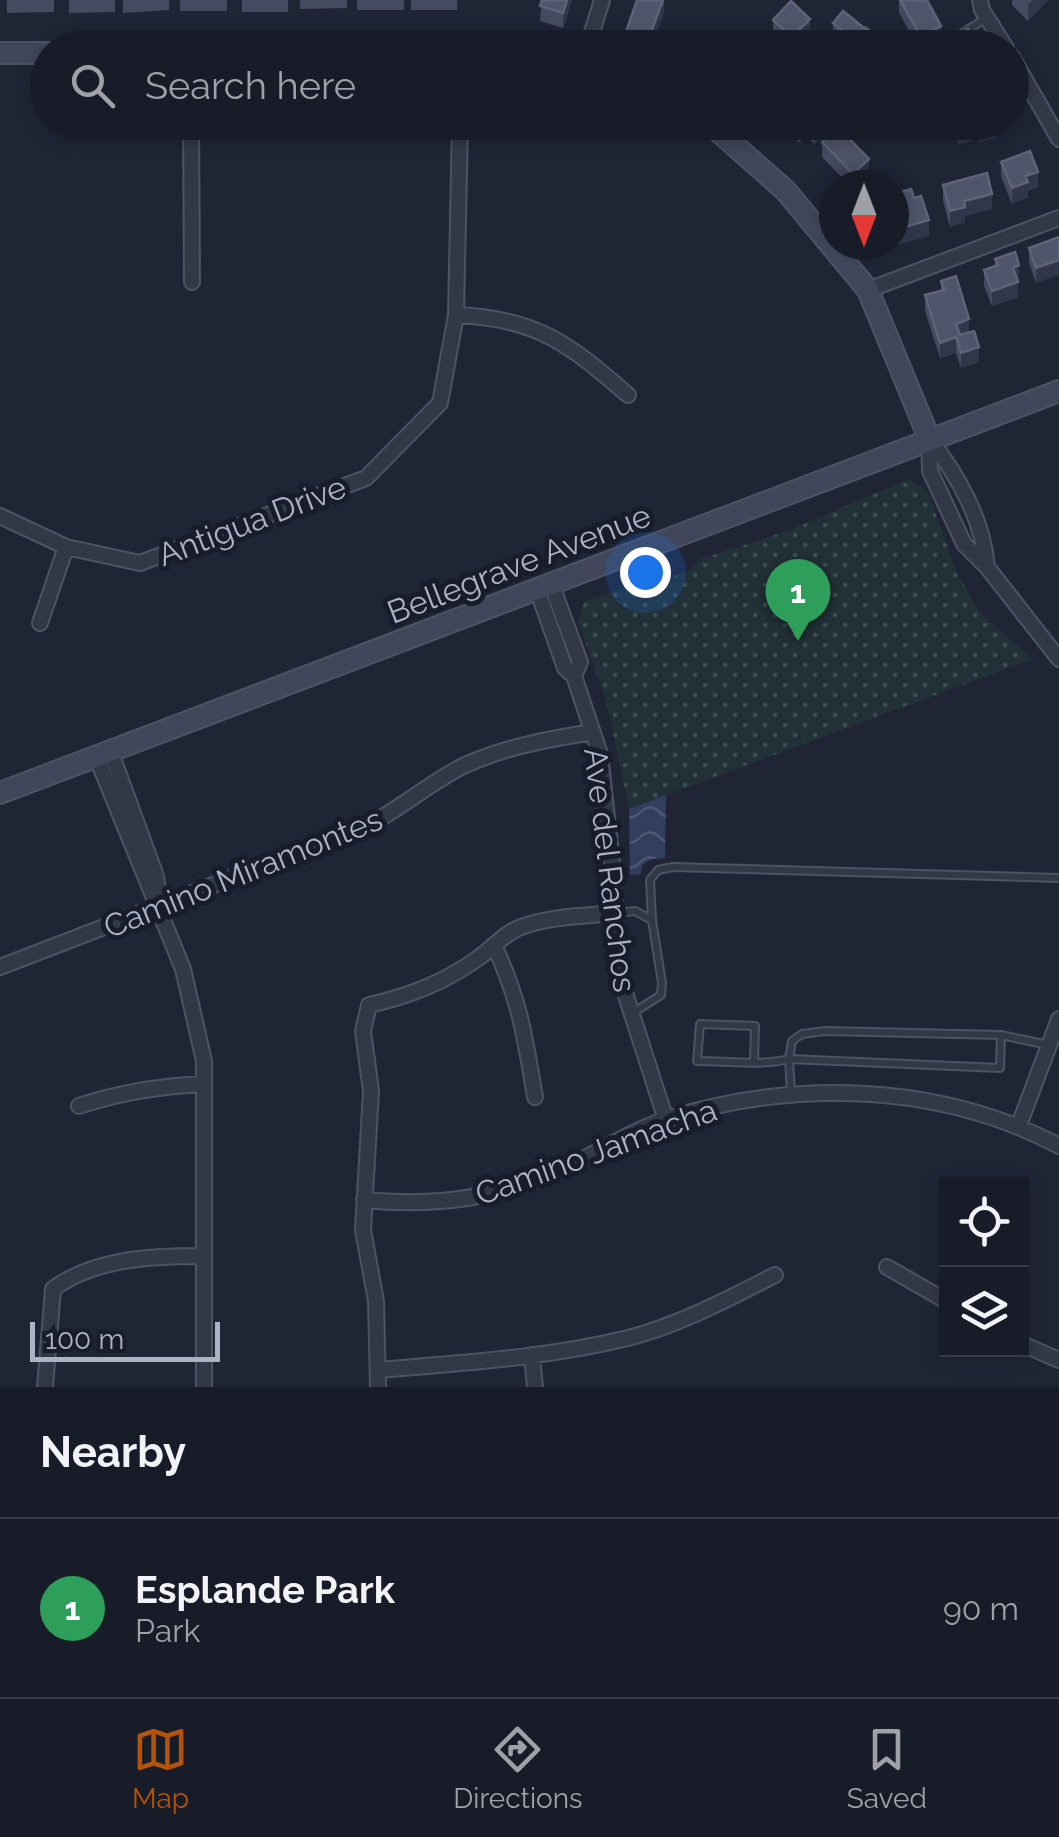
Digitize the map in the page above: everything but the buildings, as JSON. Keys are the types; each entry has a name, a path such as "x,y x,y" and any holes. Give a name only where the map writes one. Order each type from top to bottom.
{"main road":[{"path":"0,54 30,53"},
{"path":"728,140 786,191 868,290 929,438"},
{"name":"Bellegrave Avenue","path":"0,794 1059,391"}],"street":[{"path":"593,30 602,0"},
{"path":"980,0 995,30"},
{"path":"1029,87 1059,138"},
{"path":"191,140 192,282"},
{"name":"Antigua Drive","path":"0,516 66,547 140,563 366,478 440,404 456,315 460,140"},
{"path":"868,290 1059,218"},
{"path":"456,315 503,319 549,335 572,348 628,395"},
{"path":"929,438 954,470 985,540 987,567"},
{"path":"929,438 930,471 964,544 987,567 1059,659"},
{"path":"40,623 66,547"},
{"name":"Ave del Ranchos","path":"544,586 580,662 574,676 600,754 618,972 666,1120"},
{"name":"Camino Miramontes","path":"0,968 369,825 402,808 425,788 462,767 498,752 592,732"},
{"path":"103,753 144,880 159,905 183,969 204,1061 204,1387"},
{"path":"378,1387 376,1301 363,1230 372,1091 363,1031 369,1005 408,996 440,982 518,928 550,919 615,913"},
{"path":"494,945 524,1024 535,1097"},
{"path":"1020,1125 1059,1019"},
{"path":"78,1106 121,1092 204,1084"},
{"name":"Camino Jamacha","path":"364,1200 453,1202 509,1188 570,1166 617,1140 666,1120 791,1094 921,1100 977,1110 1020,1125 1059,1146"},
{"path":"45,1387 53,1289 67,1279 128,1260 202,1256"},
{"path":"887,1267 939,1296"},
{"path":"378,1370 532,1355 629,1338 710,1308 775,1275"},
{"path":"1029,1347 1059,1360"},
{"path":"532,1355 536,1387"}],"lane":[{"path":"967,30 987,17"},
{"path":"860,26 864,30"},
{"path":"630,1015 661,995 650,880 658,870 672,867 1059,878"},
{"path":"615,913 635,911 652,920"},
{"path":"754,1062 755,1026 700,1024 698,1061 754,1062 789,1059 1000,1068 1002,1034"},
{"path":"791,1094 792,1041 802,1034 825,1030 1002,1034 1051,1046"}],"shaded area":[{"path":"909,479 927,490 957,573 980,613 1032,659 629,809 606,700 578,622 584,602 630,585 647,586 691,570 701,559 790,530"}],"water":[{"path":"666,795 665,858 652,859 642,865 641,874 630,875 629,809"}],"place":[{"name":"Esplande Park","path":"798,641"}]}
